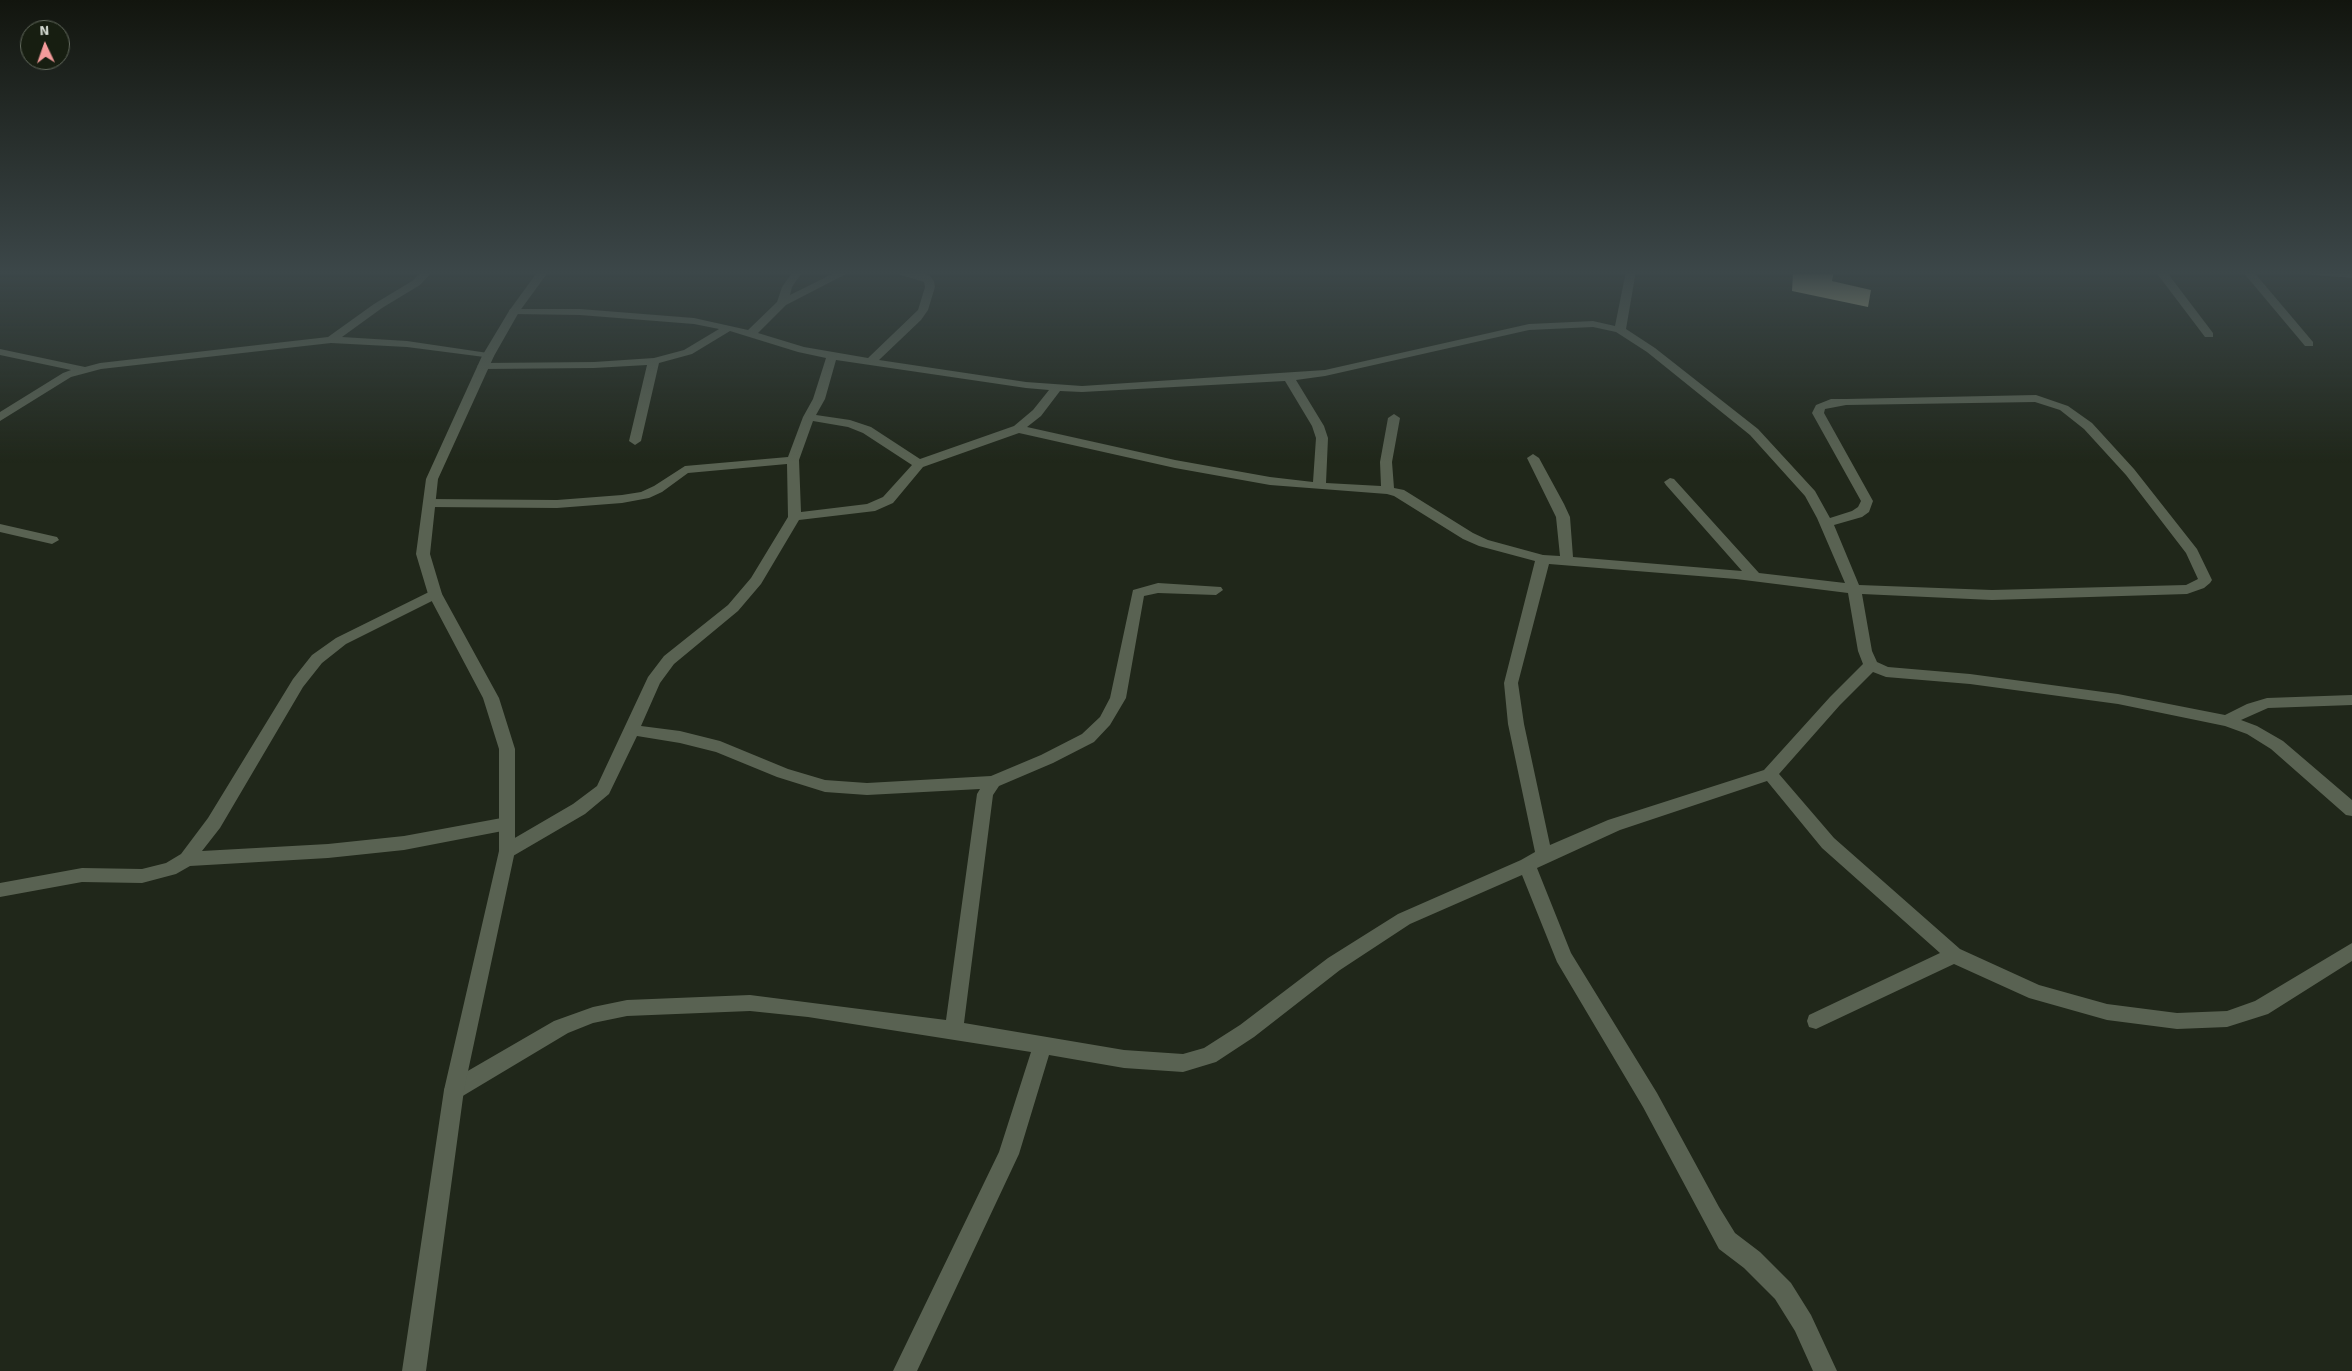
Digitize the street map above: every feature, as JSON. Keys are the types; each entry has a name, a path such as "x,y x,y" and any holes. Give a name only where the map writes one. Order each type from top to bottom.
{"street":[{"path":"331,340 338,335"},
{"path":"414,1371 454,1090 507,851 507,749 491,698 435,594 422,554 432,479 486,361 501,335"},
{"path":"0,417 67,375 82,370 331,340 407,344 486,361 594,365 654,361 688,352 716,335"},
{"path":"757,335 802,350 832,356 1056,389 1082,389 1289,377 1333,371 1494,335"},
{"path":"870,362 899,335"},
{"path":"1628,335 1651,350 1754,432 1810,494 1827,523 1854,589 1864,651 1871,665 1886,672 1970,679 2118,699 2227,722 2252,730 2277,745 2352,810"},
{"path":"2301,335 2309,344"},
{"path":"0,352 82,370"},
{"path":"507,851 579,809 603,790 652,681 669,660 733,608 756,581 795,518 793,460 809,416 819,399 832,356"},
{"path":"635,441 654,361"},
{"path":"1289,377 1318,426 1322,438 1319,486"},
{"path":"795,518 870,508 888,500 919,464 934,457 1018,429 1037,413 1056,389"},
{"path":"1018,429 1174,464 1270,481 1388,490 1399,493 1468,536 1484,543 1530,554 1541,559 1755,577 1854,589 1992,595 2187,589 2205,580 2192,552 2130,472 2088,426 2064,408 2036,398 1846,402 1831,403 1820,407 1818,413 1868,500 1864,509 1858,514 1827,523"},
{"path":"809,416 850,424 867,430 919,464"},
{"path":"1388,490 1386,462 1394,418"},
{"path":"1533,458 1558,504 1562,517 1567,561"},
{"path":"429,504 557,504 622,499 644,495 658,489 685,470 793,460"},
{"path":"1670,482 1755,577"},
{"path":"0,528 52,540"},
{"path":"1541,559 1542,565 1511,683 1516,724 1544,855"},
{"path":"631,730 680,737 720,747 783,773 825,786 867,789 993,782 1047,759 1088,738 1105,721 1118,698 1138,593 1158,588 1216,590"},
{"path":"0,890 82,875 142,876 170,869 187,859 214,823 298,683 317,659 341,641 435,594"},
{"path":"454,1090 561,1027 593,1014 627,1008 750,1003 808,1008 954,1030 1042,1047 1124,1059 1183,1063 1209,1056 1247,1031 1334,964 1404,919 1614,825 1770,774 1835,701 1871,665"},
{"path":"2227,722 2252,708 2266,703 2352,700"},
{"path":"1770,774 1828,843 1954,955 2036,992 2107,1012 2177,1021 2227,1019 2261,1008 2352,951"},
{"path":"954,1030 984,794 993,782"},
{"path":"187,859 328,851 404,843 507,824"},
{"path":"1526,865 1564,956 1650,1100 1710,1215 1727,1241 1752,1260 1783,1291 1803,1323 1825,1371"},
{"path":"1816,1021 1954,955"},
{"path":"905,1371 1010,1154 1042,1047"}]}
